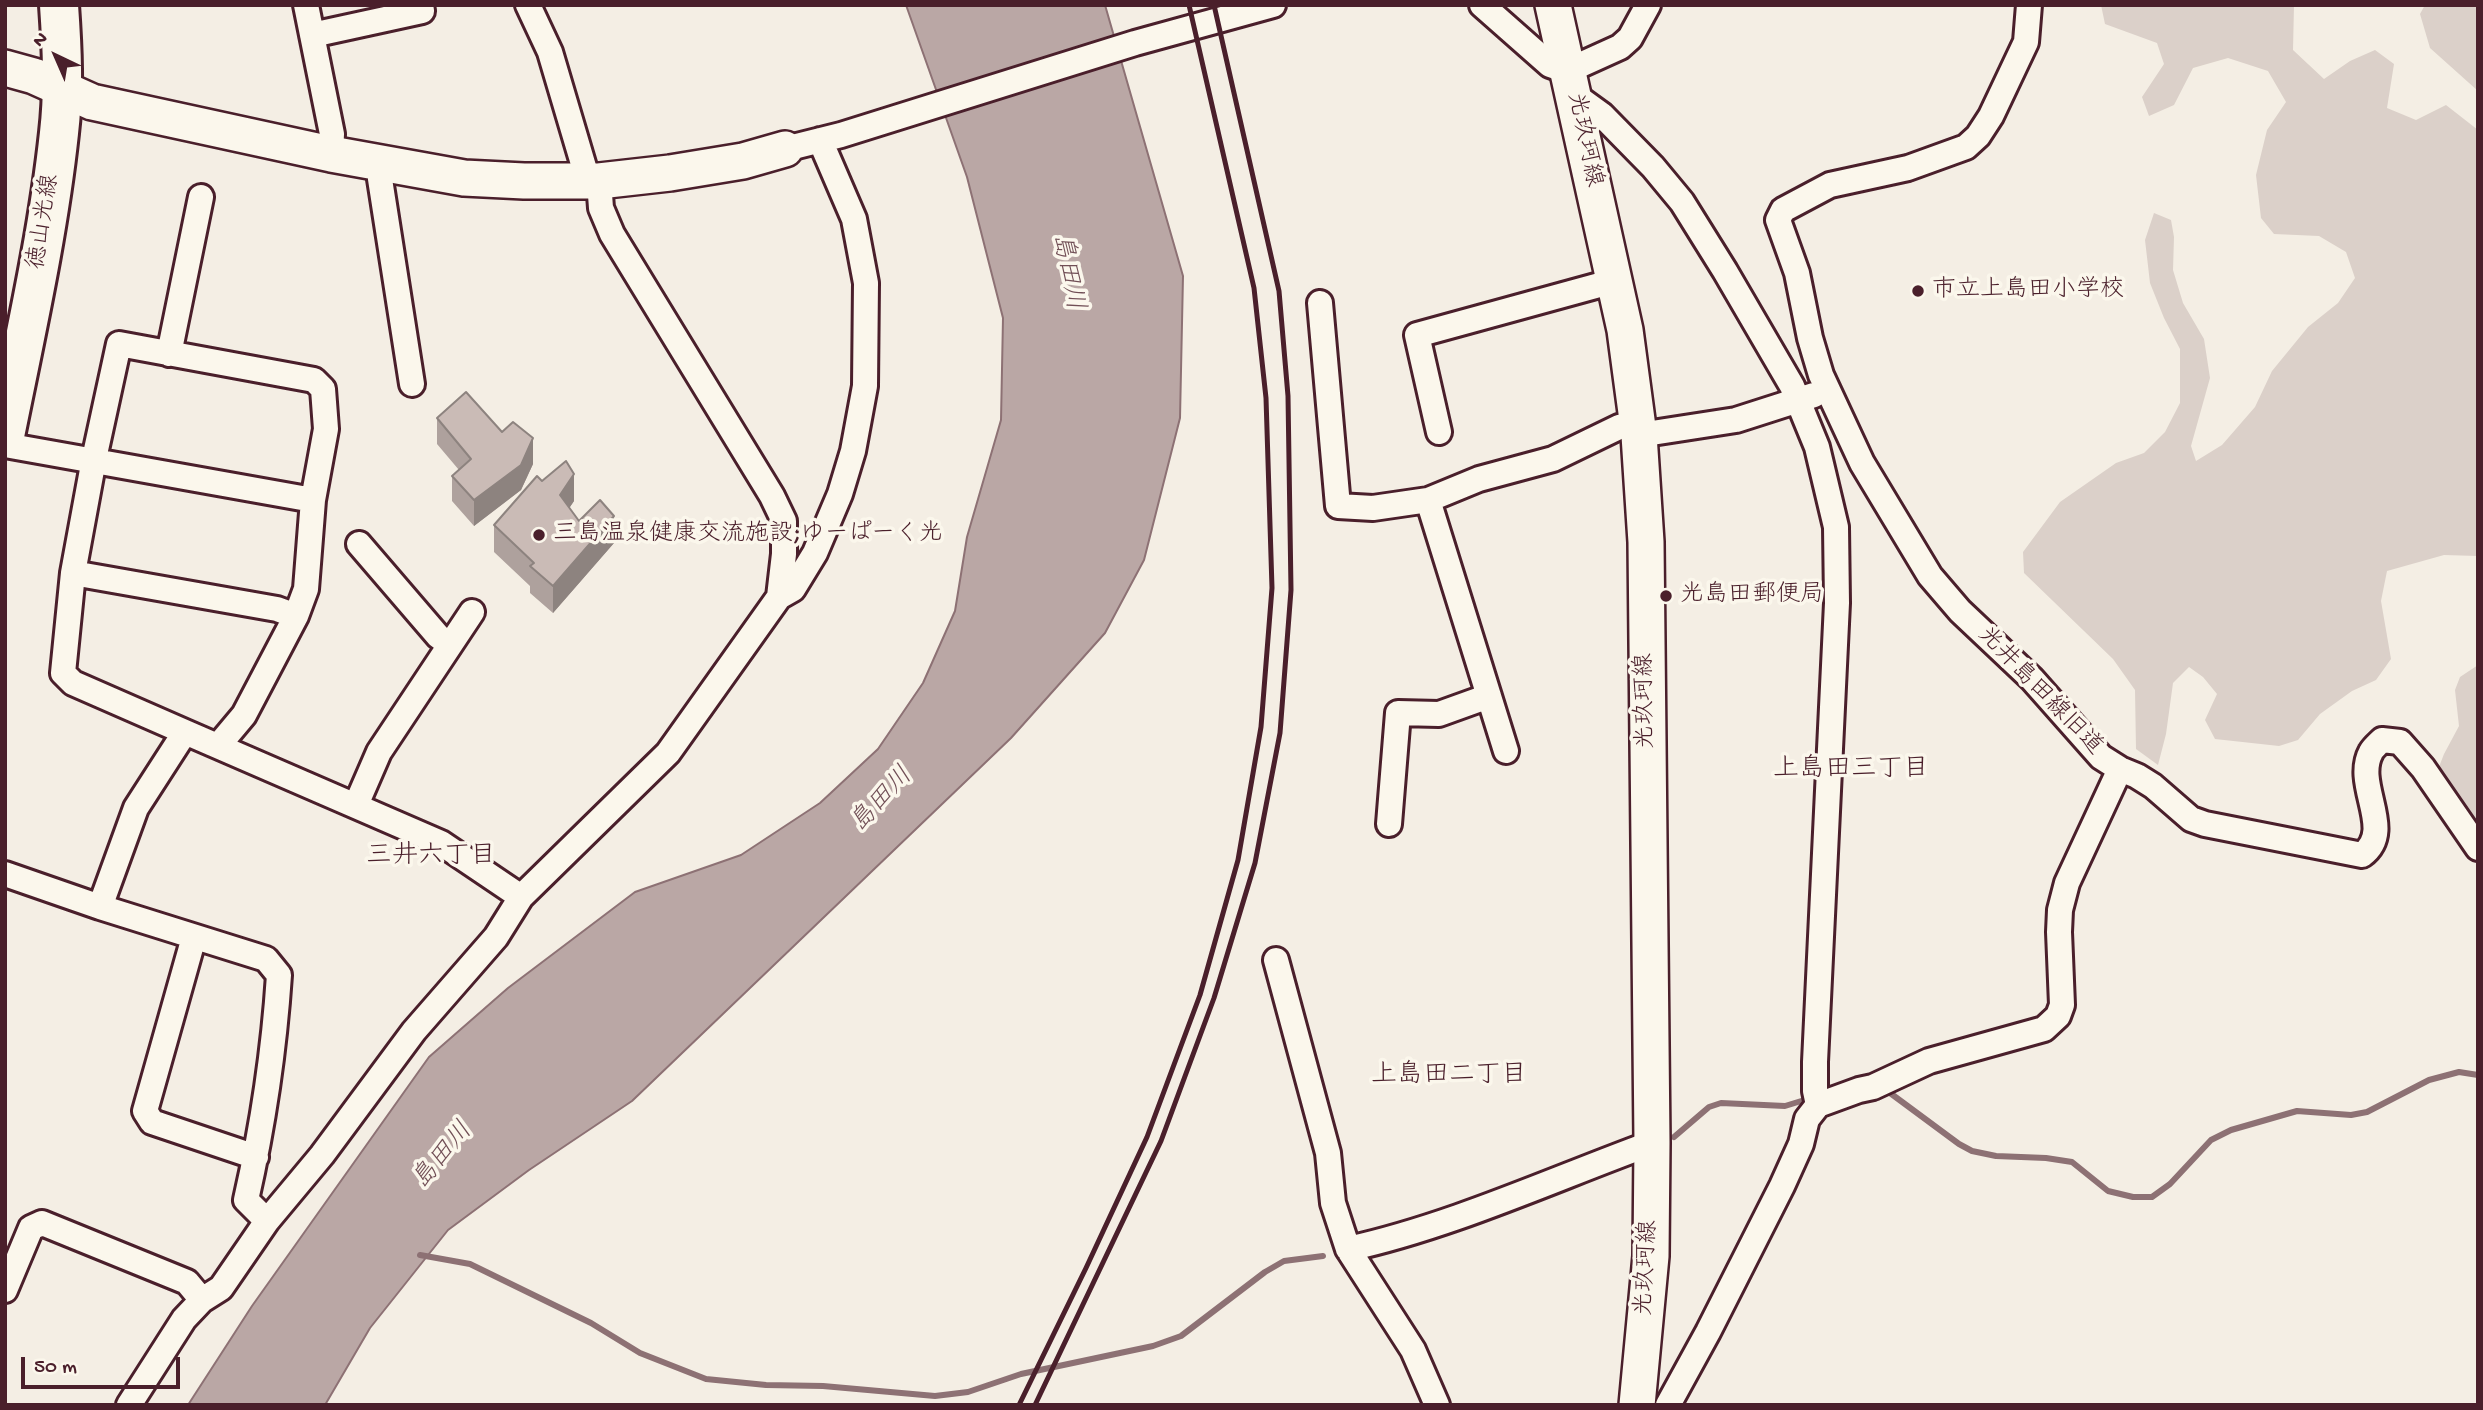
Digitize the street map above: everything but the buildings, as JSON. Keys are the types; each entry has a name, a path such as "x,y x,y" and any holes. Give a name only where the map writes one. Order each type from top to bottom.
{"main road":[{"name":"徳山光線","path":"5,436 44,237 59,132 62,88 59,5"},
{"name":"光玖珂線","path":"1553,5 1625,330 1638,429 1646,542 1651,1256 1637,1405"},
{"path":"5,68 62,88 92,102 331,153 464,178 593,181 670,173 743,161 785,149"}],"street":[{"path":"306,5 332,134 331,153"},
{"path":"312,35 422,11 421,5"},
{"path":"528,5 550,52 584,167 593,181 612,234 772,496 784,522 785,554 779,597"},
{"path":"785,149 1135,43 1273,5"},
{"path":"1482,5 1570,82 1653,167 1682,202 1800,400 1817,447 1836,527 1838,603 1817,1099 1782,1186 1668,1405"},
{"path":"1570,82 1630,38 1648,5"},
{"name":"光井島田線旧道","path":"2029,5 2026,42 1991,116 1978,136 1966,147 1908,168 1830,185 1783,210 1778,220 1797,273 1810,338 1828,390 1862,463 1930,576 1959,611 2032,679 2101,757 2153,786 2191,819 2362,855 2372,848 2377,834 2367,774 2370,752 2382,740 2400,742 2423,768 2478,848"},
{"path":"129,1405 184,1319 202,1300 221,1288 267,1221 322,1155 414,1031 496,937 521,897 668,753 779,597 793,589 815,553 840,494 853,450 865,386 863,270 854,219 831,137"},
{"path":"383,163 380,179 412,384"},
{"path":"169,354 201,197"},
{"path":"1439,432 1417,335 1614,281"},
{"path":"1320,303 1338,506 1373,508 1428,500 1479,479 1553,459 1619,427 1638,429 1736,420 1828,390"},
{"path":"218,746 244,715 296,616 306,589 313,500 326,429 323,390 314,380 119,344 73,573 63,673 73,683 441,843 521,897"},
{"path":"5,445 313,500"},
{"path":"1428,500 1506,751"},
{"path":"359,544 438,636 450,645"},
{"path":"73,573 277,609 296,616"},
{"path":"356,805 379,752 472,612"},
{"path":"1389,824 1398,713 1439,714 1489,696"},
{"path":"100,907 136,808 185,732"},
{"path":"1817,1099 1873,1087 1929,1061 1962,1050 2030,1034 2045,1029 2051,1023 2062,1005 2059,932 2060,910 2067,883 2120,769"},
{"path":"5,874 266,959 279,975 275,1033 262,1128 246,1200 267,1221"},
{"path":"194,937 145,1111 152,1122 256,1157"},
{"path":"1276,960 1328,1153 1333,1203 1348,1249 1413,1350 1437,1405"},
{"path":"1348,1249 1451,1219 1652,1143"},
{"path":"5,1290 32,1228 42,1223 187,1282 202,1300"}],"shaded area":[{"path":"2101,5 2294,5 2293,50 2324,79 2350,61 2375,50 2394,64 2387,108 2416,120 2446,105 2478,130 2478,556 2444,555 2387,571 2381,601 2391,659 2376,680 2352,691 2320,714 2298,740 2279,746 2215,739 2205,720 2217,694 2203,677 2189,667 2173,683 2166,734 2158,765 2136,749 2135,690 2113,659 2024,573 2023,552 2060,502 2116,463 2144,453 2165,432 2180,403 2180,349 2150,283 2145,240 2154,213 2171,220 2174,237 2173,270 2183,303 2204,339 2210,378 2191,446 2196,461 2222,445 2255,407 2272,371 2308,327 2338,303 2355,278 2346,252 2319,236 2274,234 2261,218 2256,175 2267,130 2286,102 2268,71 2228,58 2193,68 2174,105 2149,116 2142,97 2164,64 2157,43 2105,24"},
{"path":"2425,5 2478,5 2478,91 2430,48 2420,14"},
{"path":"2478,665 2478,842 2430,790 2444,754 2459,726 2455,690 2460,677"}],"water":[{"name":"島田川","path":"906,5 1105,5 1183,276 1180,418 1144,560 1105,633 1011,738 632,1101 529,1170 448,1230 370,1328 325,1405 188,1405 252,1306 429,1057 508,988 635,892 741,855 820,803 878,749 923,683 955,611 967,537 1001,420 1003,318 967,177"}],"waterway":[{"path":"1886,1090 1972,1151 1996,1156 2072,1162 2108,1191 2133,1197 2152,1197 2170,1184 2211,1140 2231,1130 2297,1111 2351,1115 2367,1112 2429,1080 2459,1072 2478,1075"},
{"path":"1674,1137 1709,1107 1721,1103 1785,1106 1811,1098"},
{"path":"420,1255 470,1264 591,1323 640,1353 706,1379 935,1396 968,1392 1021,1374 1153,1346 1181,1336 1265,1272 1284,1261 1323,1256"}],"railway":[{"path":"1019,1405 1147,1137 1200,995 1238,860 1261,727 1272,588 1266,398 1254,288 1189,5"},
{"path":"1035,1405 1161,1141 1214,998 1255,863 1280,733 1291,590 1288,396 1279,291 1214,5"}],"place":[{"name":"市立上島田小学校","path":"1918,291"},
{"name":"三島温泉健康交流施設;ゆーぱーく光","path":"539,535"},
{"name":"光島田郵便局","path":"1666,596"}],"district":[{"name":"上島田三丁目","path":"1851,771"},
{"name":"三井六丁目","path":"431,858"},
{"name":"上島田二丁目","path":"1449,1077"}]}
